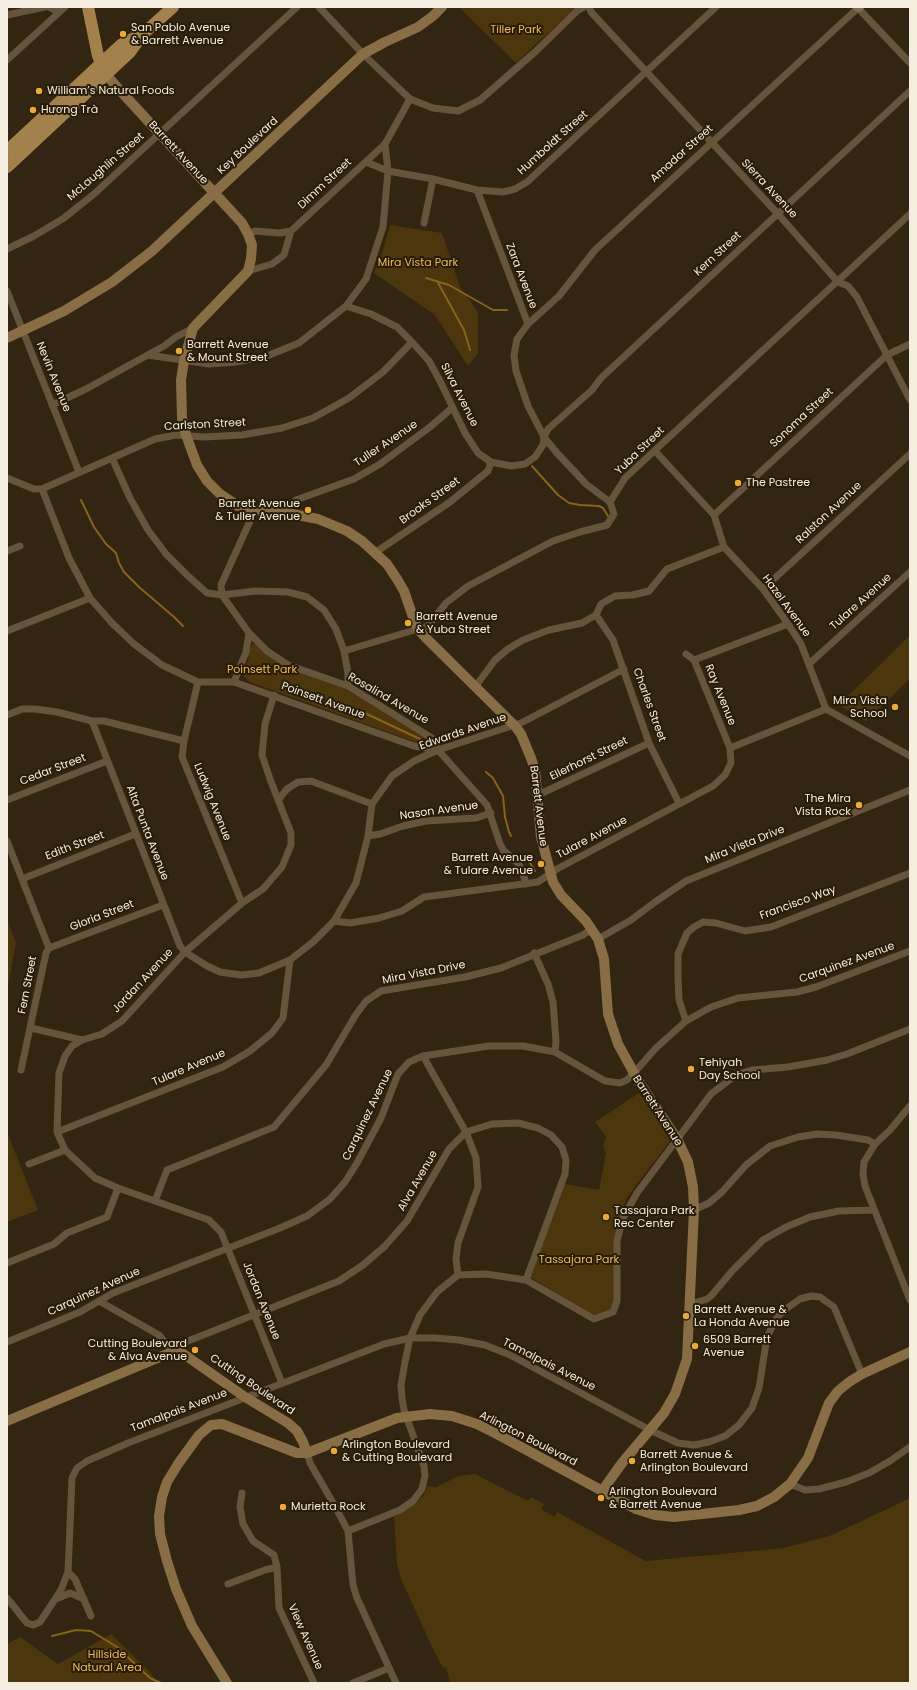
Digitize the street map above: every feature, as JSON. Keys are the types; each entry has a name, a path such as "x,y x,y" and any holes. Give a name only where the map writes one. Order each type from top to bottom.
{"main road":[{"name":"Barrett Avenue","path":"88,7 103,69"},
{"path":"7,151 103,69 130,52 143,34 173,7"},
{"path":"7,167 103,69"}],"street":[{"path":"7,15 45,7"},
{"path":"49,7 62,10"},
{"name":"McLaughlin Street","path":"7,249 34,236 64,218 94,194 297,7"},
{"path":"320,7 363,54 410,99 432,108 458,111 480,100 584,7"},
{"name":"Key Boulevard","path":"7,338 64,312 112,282 152,251 215,194 363,54 418,27 442,7"},
{"name":"Sierra Avenue","path":"589,7 591,12 778,214 838,282 848,286 857,298 910,400"},
{"name":"Humboldt Street","path":"366,162 388,171 433,179 477,190 503,192 515,189 527,182 716,7"},
{"path":"858,7 910,63"},
{"name":"Amador Street","path":"528,324 559,296 595,250 858,7"},
{"path":"7,60 62,10"},
{"name":"Barrett Avenue","path":"103,69 160,134 242,223 252,245 248,271 193,328 184,361 181,380 181,402 186,435 197,465 207,481 220,494 238,506 254,510 307,516 332,524 362,541 376,552 387,564 404,591 418,629 522,734 531,758 538,795 541,838 550,874 561,895 592,929 598,939 604,959 608,1014 618,1044 633,1074 677,1139 688,1162 694,1187 694,1210 691,1304 687,1360 675,1394 664,1413 622,1463 602,1491"},
{"name":"Kern Street","path":"544,437 548,429 592,390 601,378 910,91"},
{"name":"Dimm Street","path":"291,231 385,144 410,99"},
{"path":"148,355 209,364 236,362 268,356 299,343 346,306 366,278 377,249 383,227 388,171 385,144"},
{"path":"424,223 433,179"},
{"name":"Zara Avenue","path":"477,190 528,324 517,339 514,355 516,371 528,406 544,437 571,469 610,502"},
{"name":"Yuba Street","path":"610,502 625,478 910,214"},
{"path":"248,234 255,231 280,233 291,231 284,255 272,264 248,271"},
{"name":"Nevin Avenue","path":"7,291 79,472"},
{"name":"Silva Avenue","path":"346,306 371,314 397,327 412,342 428,361 440,381 465,433 478,453 491,462 511,466 525,464 535,457 543,445 544,437"},
{"path":"52,405 86,389 193,328"},
{"name":"Carlston Street","path":"42,489 155,439 176,435 204,438 242,435 282,428 313,418 349,398 383,372 412,342"},
{"name":"Sonoma Street","path":"714,515 887,355 910,344"},
{"name":"Tuller Avenue","path":"287,513 291,504 296,500 354,479 380,464 430,427 452,408"},
{"name":"Hazel Avenue","path":"655,451 714,515 724,547 763,589 788,624 801,644 826,709"},
{"name":"Ralston Avenue","path":"763,589 910,454"},
{"path":"112,458 130,498 148,530 166,554 207,593 222,595 255,591 288,592 307,597 324,610 336,629 344,651 348,674 348,686"},
{"name":"Brooks Street","path":"376,552 450,502 488,471 491,462"},
{"path":"7,478 34,489 42,489"},
{"name":"Poinsett Avenue","path":"42,489 69,558 90,598 112,623 134,644 162,665 198,682 234,682 414,746 438,750"},
{"path":"344,651 428,626 446,603 468,586 520,557 553,541 607,525 614,514 610,502"},
{"path":"222,595 221,585 254,510"},
{"path":"7,550 20,546"},
{"path":"475,687 495,660 508,649 523,640 549,630 582,623 596,615 601,604 615,596 633,595 649,591 667,569 724,547"},
{"name":"Tulare Avenue","path":"809,664 910,572"},
{"name":"Rosalind Avenue","path":"222,595 249,633 267,651 288,665 348,686 435,740 438,750"},
{"path":"7,631 90,598"},
{"name":"Charles Street","path":"596,615 613,640 650,743 679,803"},
{"path":"694,660 788,624"},
{"path":"234,682 246,652 249,633"},
{"name":"Ray Avenue","path":"686,654 694,660 730,748"},
{"name":"Edwards Avenue","path":"185,952 207,966 220,972 241,975 259,973 290,960 313,942 334,921 356,883 368,836 372,804 392,776 414,760 438,750 515,726 624,669"},
{"name":"Ludwig Avenue","path":"198,682 184,741 182,757 242,903"},
{"name":"Jordan Avenue","path":"274,695 265,724 262,755 290,833 291,845 282,868 263,889 242,903 185,952 122,1021 102,1034 82,1040 72,1046 65,1056 59,1073 57,1132 65,1150 95,1178 118,1188 209,1220 221,1232 282,1383"},
{"path":"7,716 22,709 36,708 92,721 104,721 184,741"},
{"path":"730,748 826,709 910,756"},
{"name":"Alta Punta Avenue","path":"92,721 163,905 180,946 185,952"},
{"name":"Ellerhorst Street","path":"538,795 650,743"},
{"name":"Tulare Avenue","path":"334,921 350,923 379,918 402,910 424,897 538,882 558,868 713,786 725,775 730,763 730,748"},
{"path":"438,750 487,805 491,813 500,844 504,852 518,863 522,870 526,884"},
{"name":"Cedar Street","path":"7,800 107,761"},
{"path":"278,800 287,789 298,782 311,781 372,804"},
{"name":"Mira Vista Drive","path":"598,939 631,920 686,881 910,790"},
{"name":"Nason Avenue","path":"368,836 380,834 403,826 426,822 476,818 491,813"},
{"name":"Edith Street","path":"22,879 136,834"},
{"name":"Fern Street","path":"7,841 49,948 46,953 21,1070"},
{"name":"Francisco Way","path":"686,1021 679,1000 678,954 687,933 694,927 704,922 716,923 745,931 770,927 910,873"},
{"name":"Gloria Street","path":"49,948 163,905"},
{"name":"Mira Vista Drive","path":"155,1201 167,1170 274,1127 326,1065 354,1016 366,1001 382,992 465,977 501,968 592,929"},
{"name":"Carquinez Avenue","path":"7,1342 80,1312 113,1293 307,1216 330,1199 345,1182 381,1118 398,1074 409,1062 422,1056 489,1046 523,1046 555,1052 605,1081 620,1083 633,1074 656,1048 686,1021 711,1007 738,998 797,992 816,987 910,951"},
{"path":"534,953 548,984 553,1002 556,1041 555,1052"},
{"name":"Tulare Avenue","path":"57,1132 223,1067 250,1051 272,1033 283,1018 290,960"},
{"path":"30,1028 82,1040"},
{"path":"348,1531 400,1510 413,1501 422,1489 425,1476 424,1466 406,1417 401,1385 410,1338 420,1316 437,1292 458,1275 486,1274 526,1280 594,1319 613,1312 617,1301 617,1241 623,1218 637,1193 711,1094 736,1075 752,1070 788,1067 828,1060 910,1029"},
{"path":"422,1056 466,1132 476,1158 478,1187 458,1243 456,1259 458,1275"},
{"path":"910,1106 890,1130 875,1144 864,1162 863,1174 865,1186 910,1300"},
{"name":"Alva Avenue","path":"172,1352 183,1343 339,1281 368,1261 385,1246 407,1221 450,1148 466,1132 492,1124 518,1123 538,1128 551,1135 562,1147 566,1160 565,1174 526,1280"},
{"path":"694,1210 709,1203 722,1192 746,1165 770,1146 798,1137 817,1134 836,1135 868,1140 875,1144"},
{"path":"29,1164 65,1150"},
{"path":"7,1263 54,1244 67,1233 106,1217 118,1188"},
{"path":"691,1304 707,1299 711,1296 763,1240 786,1226 810,1217 839,1211 874,1210"},
{"name":"Tamalpais Avenue","path":"7,1598 27,1623 34,1625 40,1622 61,1590 68,1572 72,1478 77,1468 87,1460 245,1397 384,1344 410,1338 459,1340 485,1345 510,1355 650,1430 678,1443 694,1445 709,1442 725,1436 739,1425 752,1408 759,1388 767,1338 776,1319 783,1311 800,1299 811,1296 820,1297 834,1307 862,1374"},
{"path":"7,1420 172,1352 160,1335 99,1301"},
{"name":"Cutting Boulevard","path":"172,1352 182,1353 189,1356 245,1397 292,1427 303,1442 310,1463 348,1531 355,1592 396,1683"},
{"name":"Arlington Boulevard","path":"307,1453 389,1421 430,1414 452,1416 477,1424 636,1509 655,1515 674,1516 739,1510 757,1506 774,1497 790,1484 800,1472 808,1458 829,1403 843,1386 862,1374 910,1352"},
{"path":"227,1683 192,1626 171,1575 160,1534 159,1516 163,1492 178,1464 203,1430 212,1425 222,1424 298,1453 307,1453"},
{"path":"790,1484 805,1490 819,1489 846,1482 869,1473 910,1447"},
{"name":"View Avenue","path":"242,1493 240,1507 243,1524 253,1540 274,1555 277,1567 279,1608 314,1683"},
{"path":"228,1584 277,1567"},
{"path":"68,1572 75,1579 91,1616"},
{"path":"54,1601 70,1593 84,1599"},
{"path":"353,1683 389,1668"}],"green space":[{"name":"Tiller Park","path":"459,7 579,7 561,21 516,63"},
{"name":"Mira Vista Park","path":"390,225 442,233 460,287 478,312 478,353 468,366 435,315 374,273 383,250"},
{"path":"910,635 910,679 866,721 839,705"},
{"name":"Poinsett Park","path":"253,644 280,664 347,690 429,740 430,745 428,746 415,742 250,682 244,677 243,671 248,660 250,648"},
{"path":"7,920 16,943 7,991"},
{"name":"Tassajara Park","path":"639,1093 671,1140 630,1193 624,1204 618,1222 618,1290 612,1310 601,1317 590,1314 530,1277 565,1184 599,1190 606,1153 603,1146 606,1137 595,1122"},
{"path":"7,1132 38,1210 7,1222"},
{"path":"475,1474 528,1501 531,1497 544,1504 541,1509 555,1517 557,1512 646,1561 784,1548 832,1535 910,1498 910,1683 450,1683 446,1667 443,1668 434,1651 401,1579 397,1564 394,1517 413,1505 423,1496 428,1486 436,1487 459,1476"},
{"name":"Hillside Natural Area","path":"111,1634 150,1672 157,1683 7,1683 7,1644 20,1637 58,1664"}],"waterway":[{"path":"426,278 449,285 493,310 507,310"},
{"path":"437,281 464,330 470,350"},
{"path":"532,466 558,495 569,503 599,506 603,508 608,516"},
{"path":"81,500 94,527 106,544 116,553 124,572 183,626"},
{"path":"354,708 420,739"},
{"path":"486,772 493,778 503,796 505,817 511,836"},
{"path":"527,858 535,871"},
{"path":"52,1636 76,1630 91,1631 117,1647 150,1678 161,1683"}],"place":[{"name":"San Pablo Avenue & Barrett Avenue","path":"123,34"},
{"name":"William’s Natural Foods","path":"39,91"},
{"name":"Hương Trà","path":"33,110"},
{"name":"Barrett Avenue & Mount Street","path":"179,351"},
{"name":"The Pastree","path":"738,483"},
{"name":"Barrett Avenue & Tuller Avenue","path":"308,510"},
{"name":"Barrett Avenue & Yuba Street","path":"408,623"},
{"name":"Mira Vista School","path":"895,707"},
{"name":"The Mira Vista Rock","path":"859,805"},
{"name":"Barrett Avenue & Tulare Avenue","path":"541,864"},
{"name":"Tehiyah Day School","path":"691,1069"},
{"name":"Tassajara Park Rec Center","path":"606,1217"},
{"name":"Barrett Avenue & La Honda Avenue","path":"686,1316"},
{"name":"6509 Barrett Avenue","path":"695,1346"},
{"name":"Cutting Boulevard & Alva Avenue","path":"195,1350"},
{"name":"Arlington Boulevard & Cutting Boulevard","path":"334,1451"},
{"name":"Barrett Avenue & Arlington Boulevard","path":"632,1461"},
{"name":"Arlington Boulevard & Barrett Avenue","path":"601,1498"},
{"name":"Murietta Rock","path":"283,1507"}]}
